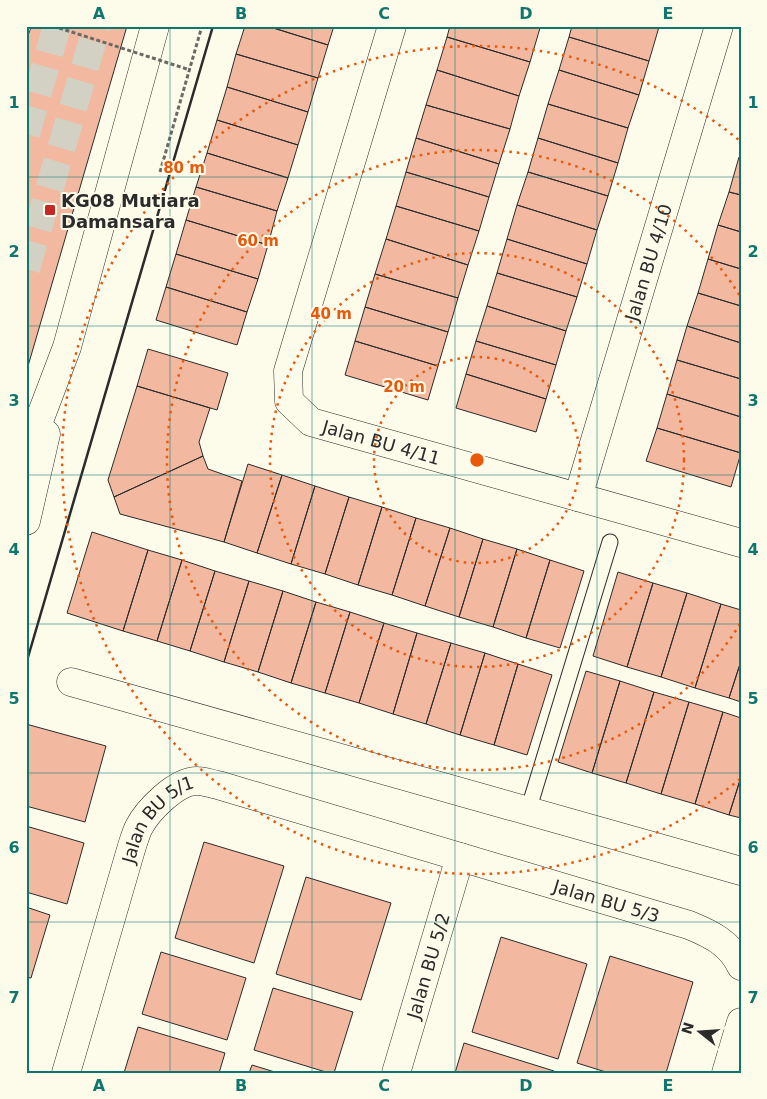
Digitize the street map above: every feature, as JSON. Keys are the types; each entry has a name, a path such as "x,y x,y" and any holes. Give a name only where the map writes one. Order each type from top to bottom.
{"street":[{"path":"26,521 64,355 155,26"},
{"name":"Jalan BU 4/11","path":"392,26 288,371 289,401 311,422 741,543"},
{"name":"Jalan BU 4/10","path":"578,497 719,26"},
{"path":"26,455 64,355"},
{"path":"71,682 741,871"},
{"name":"Jalan BU 5/1","path":"66,1073 132,846 139,828 154,806 182,784 197,781 218,785 460,857"},
{"name":"Jalan BU 5/3","path":"460,857 689,925 714,935 729,949 741,966"},
{"name":"Jalan BU 5/2","path":"396,1073 460,857"},
{"path":"726,1073 741,1022"}],"lane":[{"path":"528,811 610,542"}],"path":[{"path":"53,26 190,70"},
{"path":"160,172 202,26"}],"building":[{"name":"KG08 Mutiara Damansara","path":"26,26 127,26 26,373"},
{"path":"245,26 267,26 328,45 318,78 236,54"},
{"path":"267,26 334,26 328,45"},
{"path":"450,26 534,26 540,28 530,62 447,37"},
{"path":"572,26 659,27 649,61 569,37"},
{"path":"447,37 530,62 519,96 437,70"},
{"path":"569,37 649,61 639,95 559,70"},
{"path":"236,54 318,78 308,112 227,87"},
{"path":"437,70 519,96 510,129 426,105"},
{"path":"559,70 639,95 628,128 548,104"},
{"path":"227,87 308,112 298,145 217,120"},
{"path":"548,104 628,128 618,163 538,138"},
{"path":"426,105 510,129 499,164 416,138"},
{"path":"217,120 298,145 288,178 207,153"},
{"path":"416,138 499,164 489,197 406,172"},
{"path":"538,138 618,163 608,196 528,172"},
{"path":"207,153 288,178 277,211 196,187"},
{"path":"739,157 741,158 741,195 729,192"},
{"path":"406,172 489,197 479,231 396,206"},
{"path":"528,172 608,196 597,230 517,205"},
{"path":"196,187 277,211 268,245 186,220"},
{"path":"729,192 741,195 741,232 718,225"},
{"path":"517,205 597,230 587,264 507,239"},
{"path":"396,206 479,231 468,265 386,239"},
{"path":"186,220 268,245 258,279 176,254"},
{"path":"718,225 741,232 741,269 708,259"},
{"path":"386,239 468,265 458,298 375,274"},
{"path":"507,239 587,264 577,297 497,273"},
{"path":"176,254 258,279 247,312 166,287"},
{"path":"708,259 741,269 741,306 698,293"},
{"path":"497,273 577,297 566,331 487,306"},
{"path":"375,274 458,298 448,332 365,307"},
{"path":"166,287 247,312 237,345 156,320"},
{"path":"698,293 741,306 741,343 687,326"},
{"path":"487,306 566,331 556,365 476,341"},
{"path":"365,307 448,332 438,366 355,341"},
{"path":"687,326 741,343 741,379 677,360"},
{"path":"355,341 438,366 428,400 345,375"},
{"path":"476,341 556,365 546,399 466,374"},
{"path":"148,349 228,373 217,410 137,386"},
{"path":"677,360 741,379 741,417 667,394"},
{"path":"466,374 546,399 536,432 456,408"},
{"path":"137,386 210,408 199,442 203,456 114,497 108,480"},
{"path":"667,394 741,417 741,453 657,428"},
{"path":"657,428 741,453 731,487 646,461"},
{"path":"203,456 208,469 242,481 224,542 120,514 114,497"},
{"path":"248,464 282,475 257,553 224,542"},
{"path":"282,475 315,486 291,564 257,553"},
{"path":"315,486 349,497 325,574 291,564"},
{"path":"349,497 382,507 358,585 325,574"},
{"path":"382,507 416,518 392,595 358,585"},
{"path":"416,518 450,528 425,606 392,595"},
{"path":"450,528 483,539 459,617 425,606"},
{"path":"92,532 148,550 123,631 67,613"},
{"path":"483,539 517,549 493,627 459,617"},
{"path":"517,549 550,560 526,638 493,627"},
{"path":"148,550 182,560 157,641 123,631"},
{"path":"182,560 215,571 190,651 157,641"},
{"path":"550,560 584,571 560,648 526,638"},
{"path":"215,571 249,581 224,662 190,651"},
{"path":"618,572 653,583 627,667 593,656"},
{"path":"249,581 283,591 258,672 224,662"},
{"path":"653,583 687,593 661,677 627,667"},
{"path":"283,591 316,602 291,683 258,672"},
{"path":"687,593 721,604 695,688 661,677"},
{"path":"316,602 350,612 325,693 291,683"},
{"path":"721,604 741,610 741,661 729,698 695,688"},
{"path":"350,612 384,623 359,703 325,693"},
{"path":"384,623 417,633 393,714 359,703"},
{"path":"417,633 451,643 426,724 393,714"},
{"path":"451,643 485,653 460,735 426,724"},
{"path":"485,653 518,664 494,745 460,735"},
{"path":"741,661 741,702 729,698"},
{"path":"518,664 552,675 527,755 494,745"},
{"path":"586,671 620,681 592,773 558,762"},
{"path":"620,681 654,692 626,783 592,773"},
{"path":"654,692 689,702 661,794 626,783"},
{"path":"689,702 723,712 695,804 661,794"},
{"path":"723,712 741,718 741,777 729,815 695,804"},
{"path":"26,724 106,746 85,822 26,806"},
{"path":"741,777 741,818 729,815"},
{"path":"26,826 84,843 67,904 26,892"},
{"path":"204,842 284,866 254,963 175,938"},
{"path":"306,877 391,903 361,1000 276,974"},
{"path":"26,907 50,915 31,978 26,977"},
{"path":"501,937 587,964 558,1059 472,1032"},
{"path":"161,952 246,978 227,1040 142,1014"},
{"path":"610,956 693,982 666,1073 609,1073 577,1063"},
{"path":"273,988 353,1012 334,1073 254,1050"},
{"path":"138,1027 225,1053 219,1073 124,1073"},
{"path":"464,1043 554,1071 554,1073 455,1073"},
{"path":"252,1065 278,1073 249,1073"}],"tunnel":[{"path":"26,134 57,26"},
{"path":"26,269 97,26"}],"railway":[{"path":"26,34 29,26"}],"wall":[{"path":"26,664 213,26"}],"place":[{"name":"KG08 Mutiara Damansara","path":"50,210"}]}
